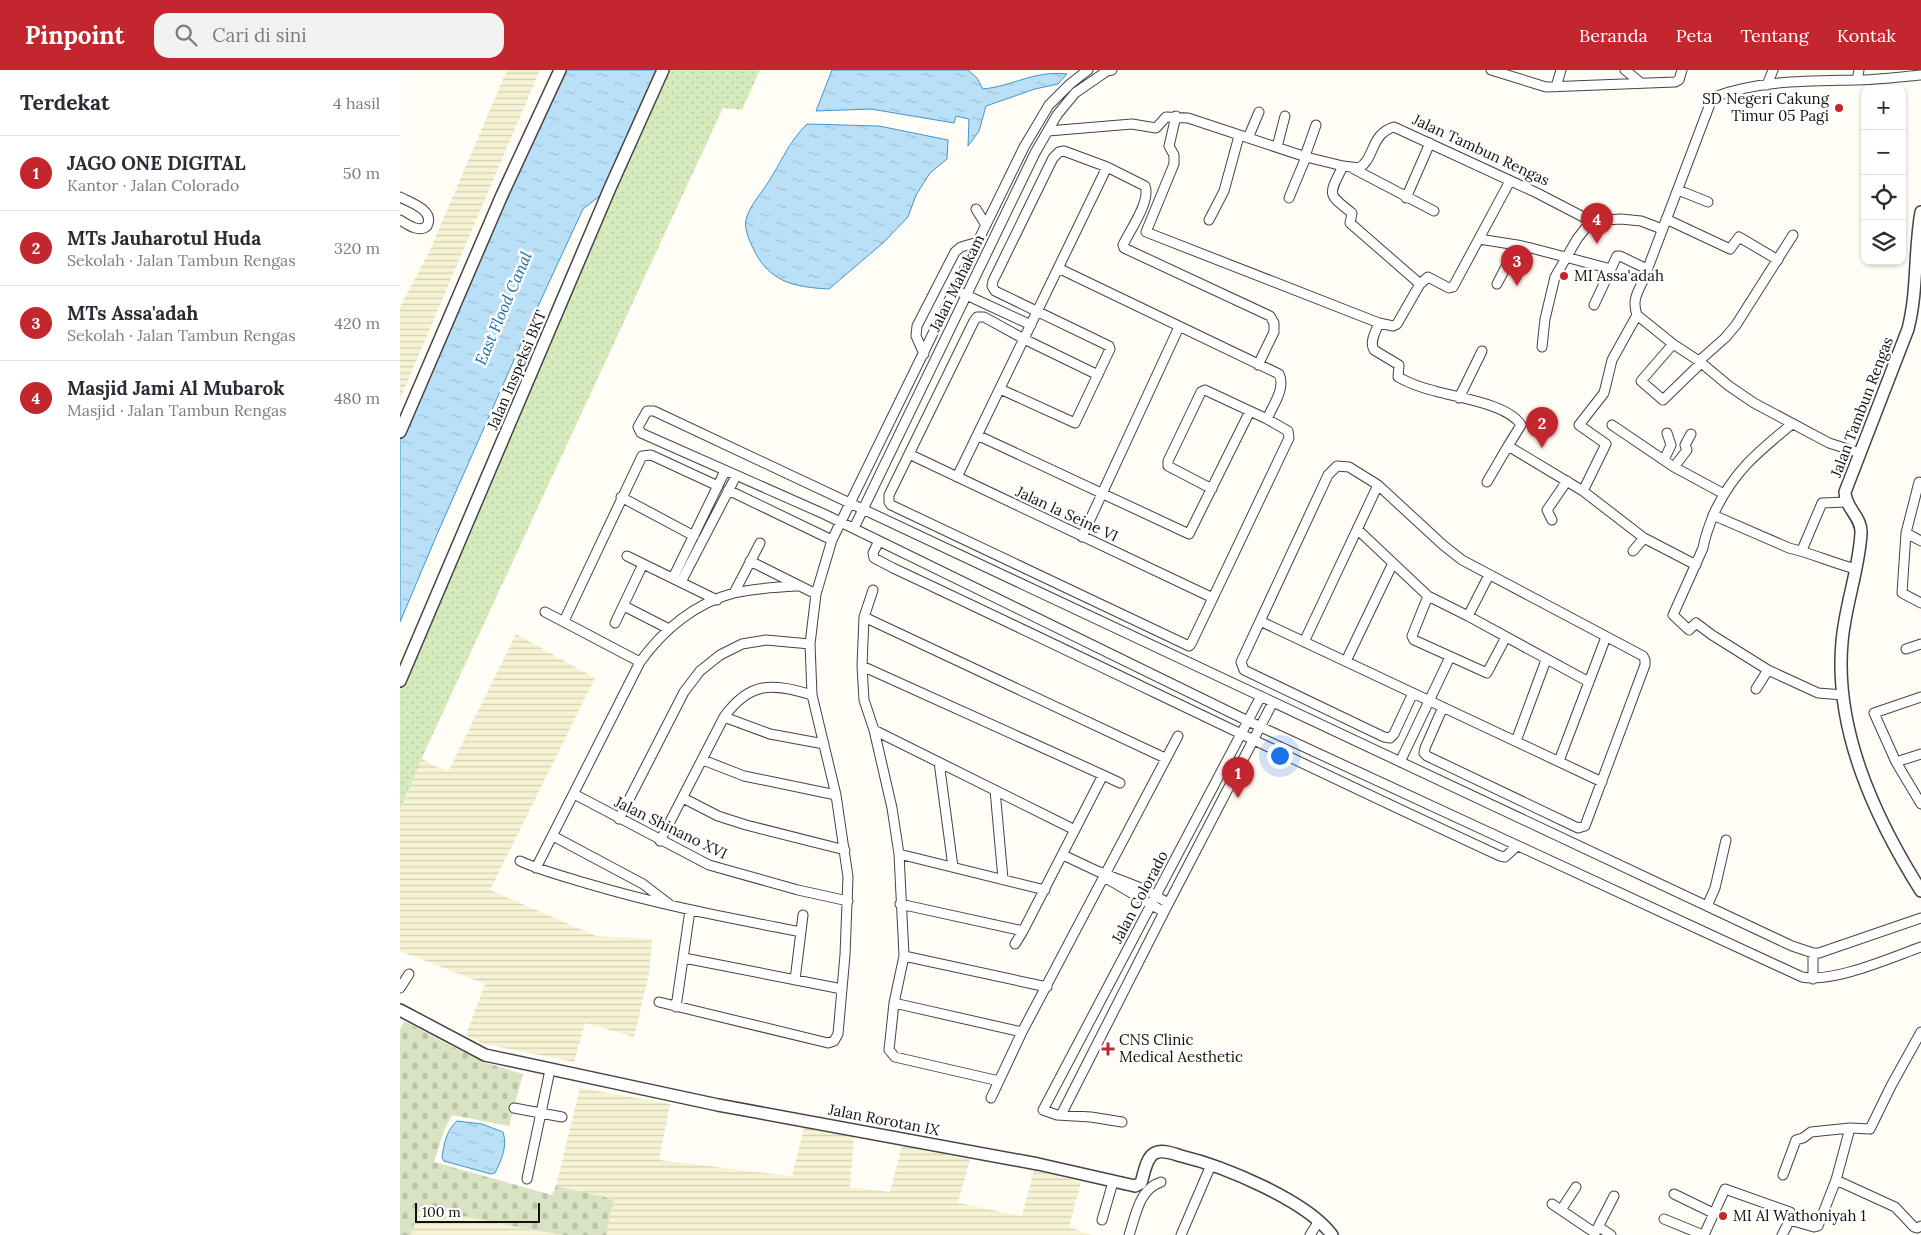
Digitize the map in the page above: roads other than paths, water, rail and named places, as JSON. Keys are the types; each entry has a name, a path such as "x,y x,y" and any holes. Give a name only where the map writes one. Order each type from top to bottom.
{"street":[{"path":"400,432 502,195 560,70"},
{"name":"Jalan Inspeksi BKT","path":"400,681 662,70"},
{"name":"Jalan Mahakam","path":"676,1007 832,1042 836,1040 842,989 848,877 836,795 812,695 810,644 816,594 832,540 840,522 1024,147 1049,105 1070,84 1088,70"},
{"name":"Jalan Mahakam","path":"854,528 966,295 1036,153 1057,115 1075,94 1112,70"},
{"path":"1491,70 1506,73 1546,87 1677,82 1682,70"},
{"path":"1556,87 1561,70"},
{"path":"1625,70 1641,83"},
{"path":"1767,85 1773,70"},
{"path":"1857,80 1859,70"},
{"path":"1853,451 1829,443 1792,424 1754,403 1729,386 1637,315 1634,308 1634,299 1714,97 1740,89 1808,80 1857,80 1921,75"},
{"path":"1209,220 1224,191 1243,137 1259,112"},
{"path":"1176,116 1169,146 1174,156 1174,164 1145,231 1379,323 1393,326 1397,324 1420,284 1428,277 1451,288 1480,239 1510,181"},
{"path":"1277,147 1285,116"},
{"path":"1048,131 1132,124 1156,128 1166,117 1188,118 1243,137 1348,167 1434,211"},
{"path":"1289,198 1316,125"},
{"name":"Jalan Tambun Rengas","path":"1420,284 1350,223 1352,213 1332,196 1331,190 1348,167 1362,167 1376,140 1385,130 1390,128 1399,128 1591,221"},
{"path":"1406,198 1430,143"},
{"path":"1000,389 1075,423 1110,349 1109,346 995,291 992,284 1053,158 1056,154 1064,151 1107,167 1142,183 1146,191 1144,203 1123,245 1124,248 1270,316 1274,324 1274,332 1258,365"},
{"path":"957,477 1107,167"},
{"path":"1678,190 1708,202"},
{"path":"400,197 420,207 430,220 428,226 420,229 413,228 400,220"},
{"path":"976,209 986,225"},
{"name":"Jalan Tambun Rengas","path":"1921,212 1912,314 1902,345 1853,451 1846,492 1846,502 1861,527 1856,569 1842,639 1839,695 1848,730 1875,806 1892,842 1921,891"},
{"path":"1542,347 1545,319 1555,277 1566,257 1591,221 1621,219 1641,222 1662,229"},
{"path":"1666,219 1730,249 1739,237 1778,260"},
{"path":"1673,344 1641,381 1663,400 1736,325 1794,234"},
{"path":"1480,239 1566,257 1611,269"},
{"path":"924,354 916,336 918,326 955,252 961,247 978,242"},
{"path":"1497,284 1517,246"},
{"path":"1594,305 1618,256 1647,269"},
{"path":"1058,268 1279,374 1282,381 1281,387 1267,419"},
{"path":"955,290 1031,325"},
{"path":"1583,491 1606,444 1579,425 1604,393 1612,360 1637,315"},
{"path":"1098,375 984,317 975,319 889,495 889,502 891,505 1189,646 1290,438 1288,432 1267,419 1207,391 1202,391 1168,461 1168,466 1212,489"},
{"path":"1379,323 1372,347 1399,365 1398,377 1422,388 1490,406 1507,413 1520,423 1519,430 1487,482"},
{"path":"1082,537 1179,327"},
{"path":"1459,398 1482,351"},
{"path":"1921,918 1819,953 1812,953 1792,946 1400,762 1271,706 654,411 649,410 645,413 638,427 639,432 854,528 1397,790 1802,978 1813,980 1842,974 1921,947"},
{"path":"978,435 1189,534 1250,411"},
{"path":"1792,424 1740,470 1724,494 1674,615 1689,630 1696,623 1768,670 1818,693 1839,695"},
{"path":"1612,425 1674,467 1724,494"},
{"path":"1664,460 1671,445 1667,433"},
{"path":"1674,467 1687,450 1685,445 1691,434"},
{"path":"1508,446 1583,491 1644,538 1696,565"},
{"name":"Jalan la Seine VI","path":"909,454 1213,598"},
{"path":"564,621 640,459 644,455 651,455 717,489 832,540"},
{"path":"1413,693 1394,734 1390,738 1384,737 1244,670 1241,662 1328,475 1337,466 1349,468 1378,485 1462,560 1606,636 1642,656 1645,660 1645,665 1585,826 1578,828 1426,756 1424,748 1443,707"},
{"path":"677,580 694,536 725,471"},
{"path":"677,580 736,476"},
{"path":"1552,520 1547,510 1567,481"},
{"path":"1919,482 1906,533 1902,593 1921,603"},
{"path":"1304,642 1378,485"},
{"path":"622,497 694,536"},
{"path":"1802,550 1822,502 1846,502"},
{"path":"1714,515 1789,548 1802,550 1826,561 1856,569"},
{"path":"1357,529 1428,596 1589,682"},
{"path":"1906,533 1921,541"},
{"path":"1632,551 1644,538"},
{"path":"880,541 873,553 874,558 1240,734 1503,857 1517,846"},
{"path":"734,593 760,543"},
{"path":"627,556 717,600"},
{"path":"750,561 816,594"},
{"path":"1346,661 1393,563"},
{"path":"616,623 643,564"},
{"path":"1468,616 1489,575"},
{"path":"536,868 640,662 654,644 693,610 734,593 799,586"},
{"path":"873,590 864,617 862,666 864,700 874,730 892,808 899,854 904,956 894,1003 888,1048 892,1055 900,1058 999,1081"},
{"path":"1428,596 1412,638 1487,673 1506,636"},
{"path":"624,606 669,629"},
{"path":"545,612 640,662"},
{"path":"864,617 1165,758"},
{"path":"1260,621 1602,782"},
{"path":"1046,640 1054,626"},
{"path":"1559,761 1606,636"},
{"path":"619,819 684,692 700,672 720,655 742,644 766,640 810,644"},
{"path":"1906,650 1921,644"},
{"path":"1400,762 1450,657"},
{"path":"1516,741 1546,660"},
{"path":"862,666 1120,783"},
{"path":"1756,688 1768,670"},
{"path":"660,841 724,718 732,707 748,693 766,687 785,687 812,695"},
{"path":"1921,697 1874,713 1896,762 1921,804"},
{"name":"Jalan Colorado","path":"1259,700 1043,1110 1061,1115 1168,903 1271,706"},
{"path":"724,718 770,734 824,744"},
{"path":"874,730 1076,830"},
{"path":"991,1098 1022,1032 1047,987 1101,873 1178,736"},
{"path":"1896,762 1921,754"},
{"path":"703,760 744,776 836,795"},
{"path":"939,762 953,867"},
{"path":"1016,944 1103,775"},
{"path":"995,790 1004,880"},
{"path":"1391,806 1397,790"},
{"name":"Jalan Shinano XVI","path":"574,794 708,866 798,890 848,900"},
{"path":"682,798 718,816 746,825 845,850"},
{"path":"553,836 643,884 671,906"},
{"path":"1707,906 1716,882 1726,840"},
{"path":"899,854 1045,890"},
{"path":"1063,855 1101,873 1156,895 1168,903"},
{"path":"520,861 536,868 634,897 802,932"},
{"path":"1101,873 1164,912"},
{"path":"1164,880 1177,887"},
{"path":"900,904 1023,931"},
{"path":"659,1002 676,1007 690,910"},
{"path":"795,980 803,915"},
{"path":"1812,953 1813,980"},
{"path":"904,956 1047,987"},
{"path":"684,958 842,989"},
{"path":"400,988 409,974"},
{"path":"894,1003 1022,1032"},
{"name":"Jalan Rorotan IX","path":"400,1010 484,1055 718,1105 1038,1164 1112,1182 1138,1186 1141,1183 1150,1157 1160,1151 1182,1156 1211,1164 1281,1197 1319,1221 1332,1235"},
{"path":"1783,1175 1796,1140 1812,1132 1850,1128 1870,1129 1890,1086 1921,1032"},
{"path":"527,1179 550,1070"},
{"path":"514,1108 562,1116"},
{"path":"1061,1115 1122,1122"},
{"path":"1790,1220 1814,1227 1819,1225 1836,1180 1850,1128"},
{"path":"1181,1235 1211,1164"},
{"path":"1836,1180 1895,1207 1912,1225 1919,1227"},
{"path":"1102,1220 1112,1182"},
{"path":"1129,1235 1142,1198 1150,1188 1161,1182"},
{"path":"1561,1210 1576,1187"},
{"path":"1664,1219 1704,1235 1723,1190 1727,1189 1790,1212 1790,1220 1782,1235"},
{"path":"1674,1194 1713,1213"},
{"path":"1596,1231 1614,1196"},
{"path":"1552,1204 1596,1231 1611,1235"},
{"path":"1310,1235 1319,1221"}],"water":[{"name":"East Flood Canal","path":"562,70 663,70 610,188 583,209 533,317 400,622 400,439 443,336"},
{"path":"832,70 968,70 977,78 983,89 1045,74 1067,74 1058,84 1035,89 986,106 979,131 968,146 969,119 956,116 954,123 871,109 816,111"},
{"path":"807,124 879,126 948,140 947,159 930,173 916,195 908,217 884,242 829,289 793,284 774,275 758,258 747,233 746,226 746,220 752,205 769,181 790,145"},
{"path":"457,1121 482,1124 503,1132 505,1143 495,1173 491,1174 444,1161 442,1158 446,1138 450,1129"}],"place":[{"name":"SD Negeri Cakung Timur 05 Pagi","path":"1839,108"},
{"name":"Masjid Jami Al Mubarok","path":"1597,244"},
{"name":"MI Assa'adah","path":"1564,276"},
{"name":"MTs Assa'adah","path":"1517,286"},
{"name":"MTs Jauharotul Huda","path":"1542,448"},
{"name":"JAGO ONE DIGITAL","path":"1238,798"},
{"name":"CNS Clinic Medical Aesthetic","path":"1108,1049"},
{"name":"MI Al Wathoniyah 1","path":"1723,1216"}]}
